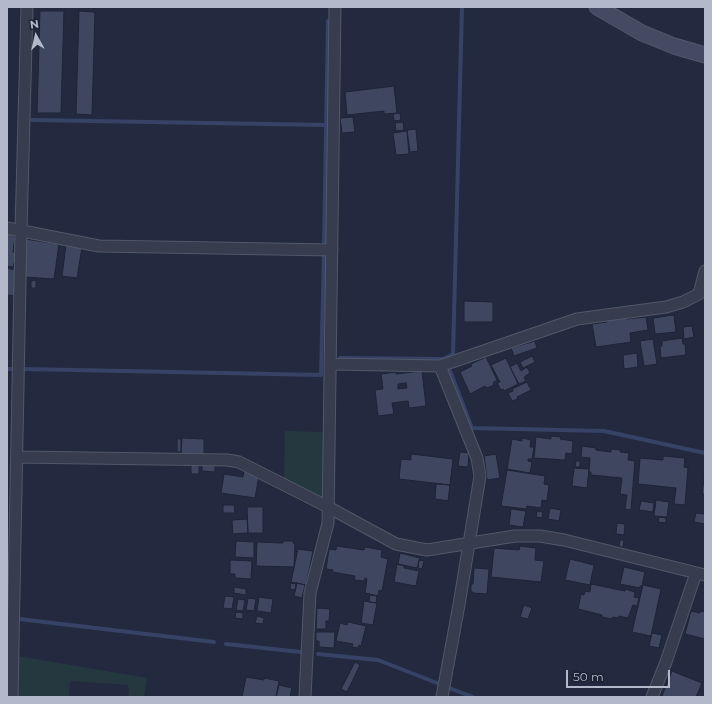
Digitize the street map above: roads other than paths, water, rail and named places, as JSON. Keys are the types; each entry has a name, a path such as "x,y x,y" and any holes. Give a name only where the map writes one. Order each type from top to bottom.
{"main road":[{"path":"597,7 642,33 674,46 705,55"}],"street":[{"path":"12,697 11,514 17,456 27,7"},
{"path":"305,697 310,593 328,523 336,7"},
{"path":"7,228 99,246 332,250"},
{"path":"331,364 440,366 577,319 666,307 683,302 699,294 705,271"},
{"path":"440,366 477,458 479,470 459,605 442,697"},
{"path":"17,456 227,460 239,462 328,507 396,544 427,550 515,536 540,536 564,540 700,574 652,697"}],"waterway":[{"path":"340,358 444,359 453,354 462,7"},
{"path":"324,245 328,21"},
{"path":"32,120 326,125"},
{"path":"24,369 321,375 324,255"},
{"path":"7,369 13,369"},
{"path":"450,371 472,428 604,431 705,453"},
{"path":"19,619 214,642"},
{"path":"226,644 301,652"},
{"path":"318,654 378,660 437,683"},
{"path":"449,688 473,697"}]}
